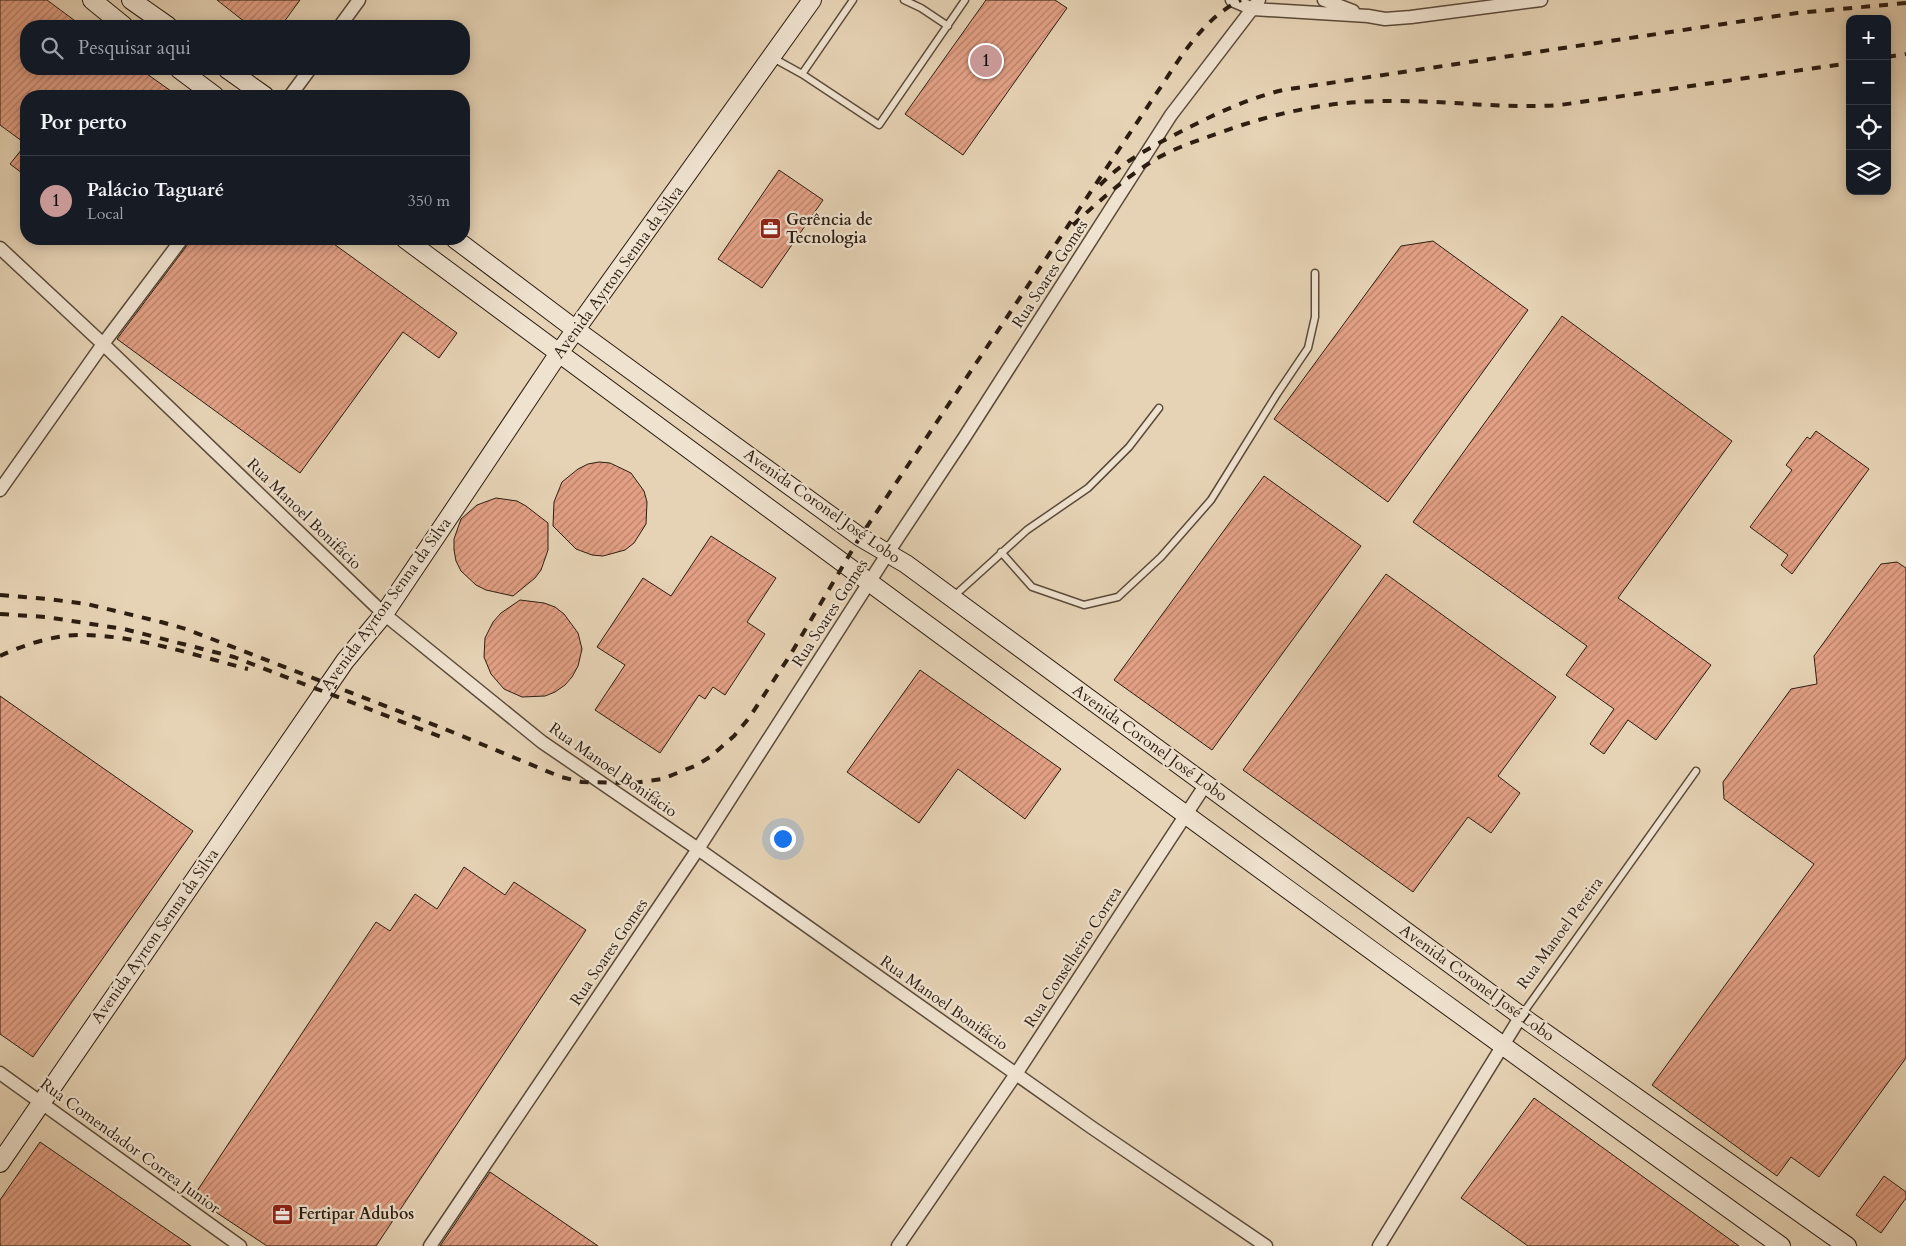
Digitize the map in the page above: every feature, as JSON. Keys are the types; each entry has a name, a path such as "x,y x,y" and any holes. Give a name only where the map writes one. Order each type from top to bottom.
{"street":[{"path":"92,0 117,20"},
{"path":"131,0 159,20"},
{"path":"344,20 359,0"},
{"name":"Avenida Ayrton Senna da Silva","path":"0,1163 345,661 384,614 559,353 812,0"},
{"path":"1232,0 1256,5 1385,19 1541,0"},
{"path":"1324,0 1368,16"},
{"name":"Rua Soares Gomes","path":"430,1246 698,849 1171,115 1256,5"},
{"path":"187,75 207,90"},
{"path":"235,75 257,90"},
{"path":"294,90 306,75"},
{"path":"0,490 103,344 177,245"},
{"name":"Avenida Coronel José Lobo","path":"413,245 1184,815 1781,1246"},
{"name":"Avenida Coronel José Lobo","path":"463,245 576,330 860,536 952,598 1521,1016 1847,1246"},
{"name":"Rua Manoel Bonifácio","path":"0,248 103,344 384,614 542,742 698,849 1016,1074 1266,1246"},
{"name":"Rua Conselheiro Correa","path":"898,1246 1016,1074 1206,784"},
{"name":"Rua Manoel Pereira","path":"1380,1246 1521,1016"},
{"name":"Rua Comendador Correa Junior","path":"0,1073 240,1246"}],"lane":[{"path":"802,74 853,0"},
{"path":"904,0 921,8 948,26"},
{"path":"772,57 802,74 879,125 965,0"},
{"path":"1001,552 1032,587 1084,605 1118,596 1161,557 1211,500 1308,348 1315,317 1315,273"},
{"path":"952,598 1026,530 1088,488 1129,447 1159,408"},
{"name":"Rua Manoel Pereira","path":"1521,1016 1696,771"}],"building":[{"path":"0,0 47,0 74,20 20,20 20,75 148,75 170,90 20,90 20,140 0,125"},
{"path":"217,0 300,0 285,20 242,20"},
{"path":"986,0 1055,0 1067,8 963,155 905,114"},
{"path":"20,152 20,172 10,164"},
{"name":"Gerência de Tecnologia","path":"779,170 823,200 762,288 718,259"},
{"path":"1433,241 1528,310 1388,502 1274,419 1401,246"},
{"path":"187,245 335,245 457,333 439,358 403,332 300,473 117,339"},
{"path":"1562,316 1732,441 1618,598 1711,665 1656,740 1628,720 1604,754 1590,744 1614,709 1566,675 1587,646 1413,522"},
{"path":"1816,431 1869,469 1792,574 1781,565 1788,555 1750,527 1792,470 1786,465 1807,437 1810,439"},
{"path":"610,463 631,473 644,491 647,502 646,524 634,543 625,550 603,556 592,555 576,549 553,526 554,502 562,482 578,469 588,464"},
{"path":"1264,476 1361,546 1212,750 1114,680"},
{"path":"496,498 517,501 548,523 548,550 541,570 535,578 513,596 486,590 476,585 461,571 456,561 454,550 454,539 461,519 477,505"},
{"path":"711,536 776,578 747,622 765,634 725,695 713,687 705,699 699,695 660,753 595,710 625,665 597,647 643,578 671,596"},
{"path":"1897,562 1906,568 1906,1058 1819,1177 1791,1157 1777,1176 1652,1085 1814,864 1724,799 1723,782 1791,689 1817,684 1814,656 1881,564"},
{"path":"1386,574 1556,697 1498,776 1520,793 1491,833 1468,817 1413,892 1243,770"},
{"path":"520,600 544,603 555,607 564,614 578,633 582,649 578,666 565,685 545,696 522,697 504,689 491,674 484,657 485,638 493,622 501,613"},
{"path":"920,670 1061,769 1025,819 958,769 919,823 847,772"},
{"path":"0,696 193,831 33,1057 0,1034"},
{"path":"464,867 505,895 514,882 586,930 376,1246 267,1246 193,1197 376,922 390,931 415,894 437,909"},
{"path":"1534,1098 1739,1246 1528,1246 1461,1198"},
{"path":"40,1142 191,1246 0,1246 0,1200"},
{"path":"490,1172 598,1246 440,1246"},
{"path":"1884,1176 1906,1192 1906,1198 1881,1233 1856,1215"}],"railway":[{"path":"0,595 87,604 186,629 445,729 561,777 582,782 633,783 662,779 695,766 710,757 734,736 749,718 789,657 860,537 1182,56 1214,18 1241,0"},
{"path":"1100,185 1127,162 1180,132 1230,108 1283,90 1797,13 1906,3"},
{"path":"1891,56 1906,54"},
{"path":"1073,225 1123,181 1163,155 1238,126 1305,109 1373,101 1418,101 1519,106 1560,105 1846,64"},
{"path":"0,614 46,617 124,629 234,657 444,738"},
{"path":"0,656 49,639 70,635 101,636 144,642 248,669"}],"place":[{"name":"Palácio Taguaré","path":"986,61"},
{"name":"Gerência de Tecnologia","path":"770,229"},
{"name":"Fertipar Adubos","path":"282,1214"}]}
